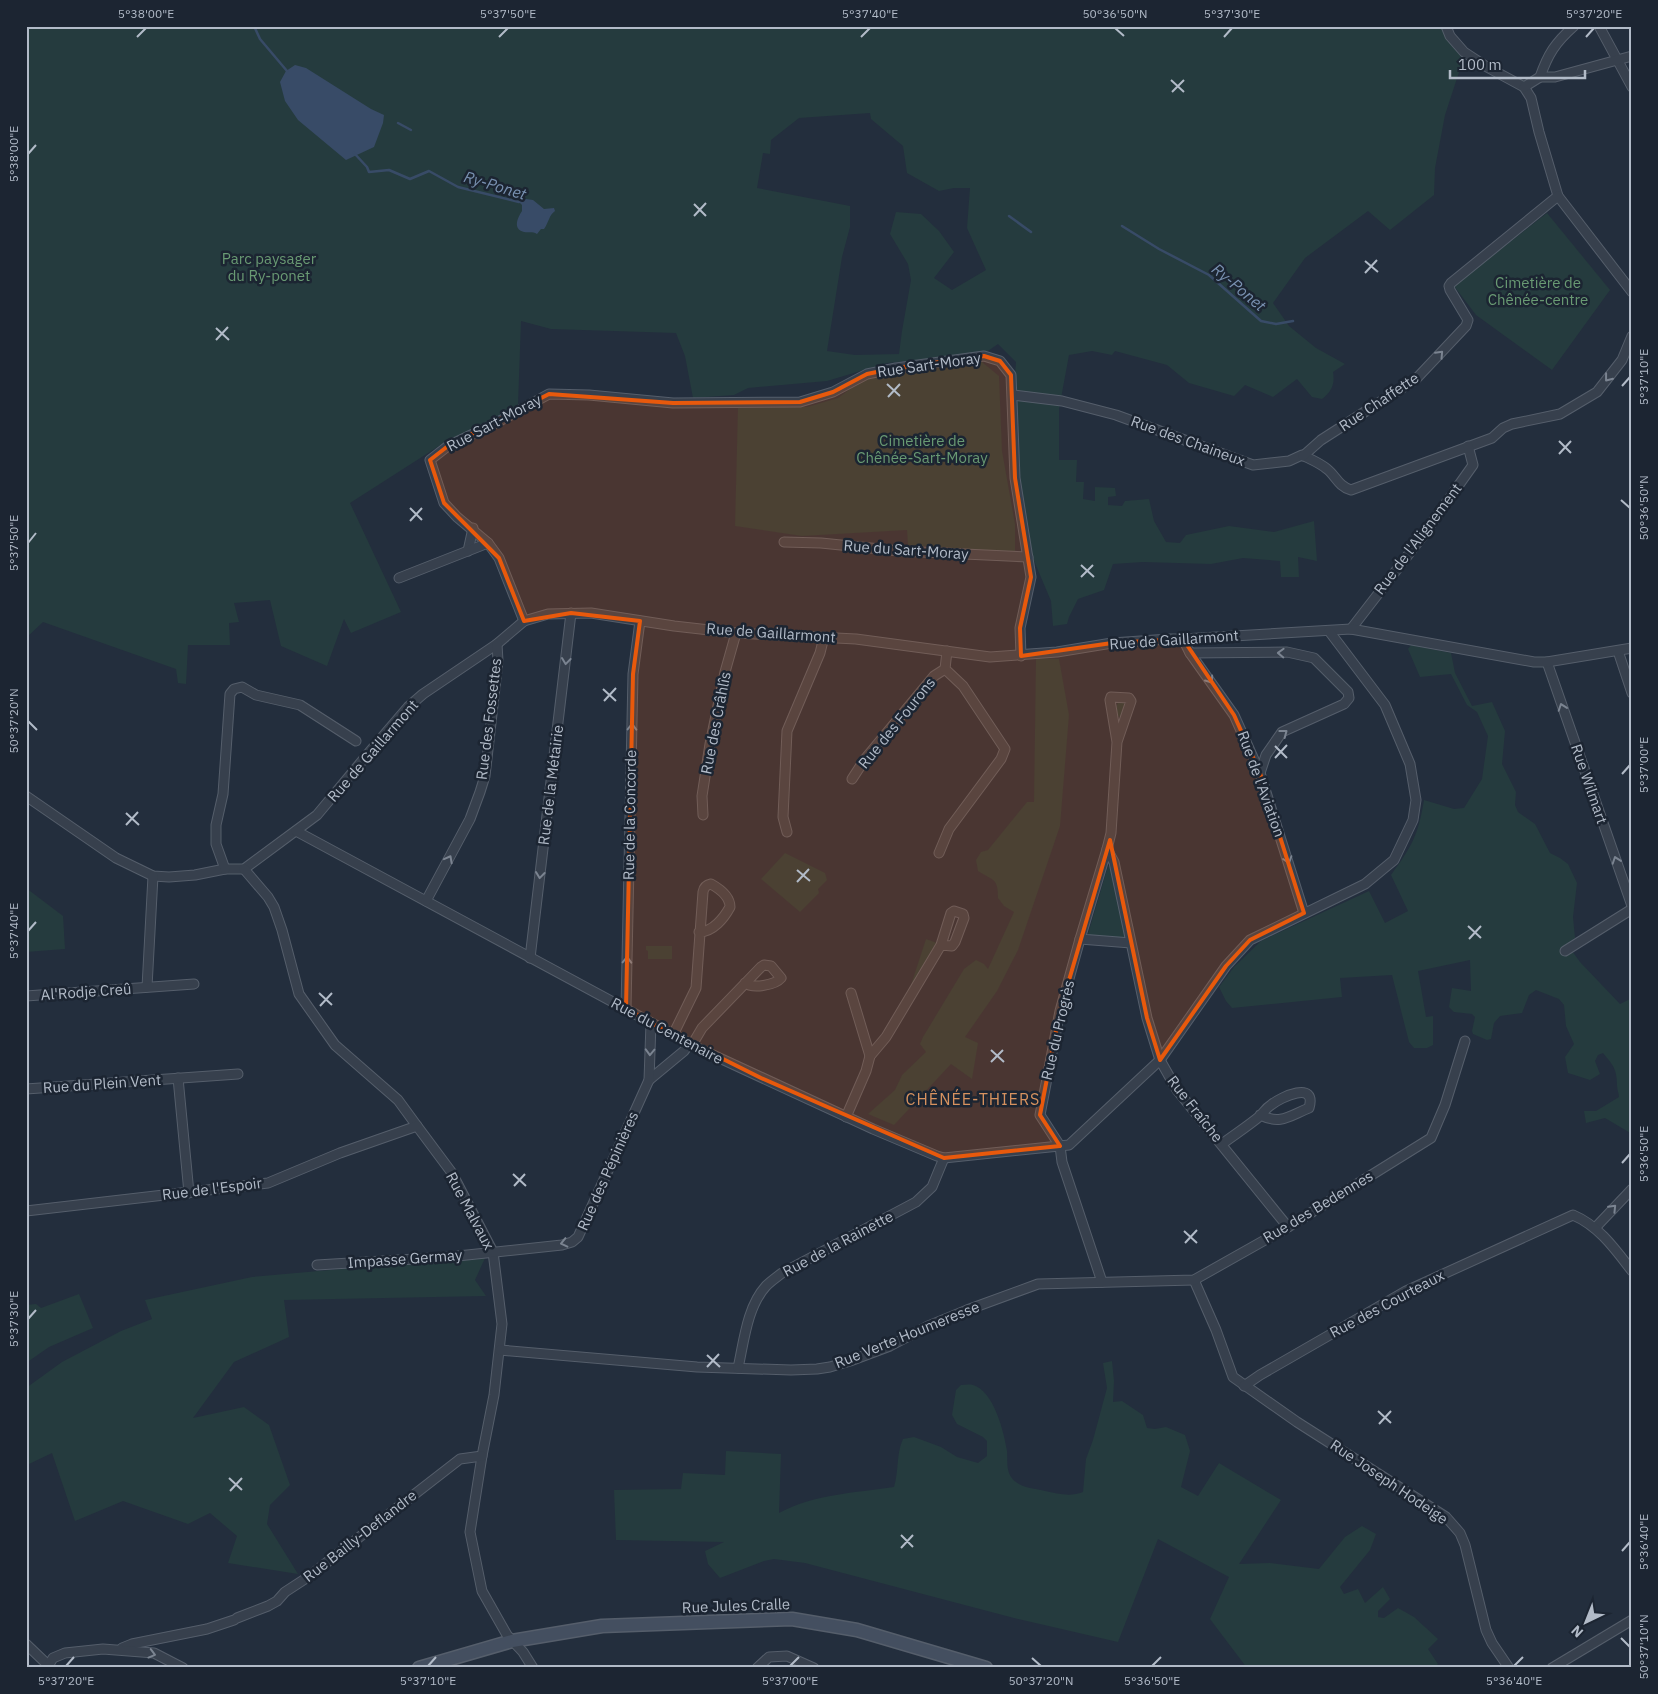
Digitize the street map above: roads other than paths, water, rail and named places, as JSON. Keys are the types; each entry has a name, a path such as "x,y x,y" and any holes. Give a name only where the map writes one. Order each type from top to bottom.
{"street":[{"path":"1446,26 1450,36 1464,52 1524,87 1530,98 1558,196 1632,292"},
{"path":"1540,77 1557,41 1574,26"},
{"path":"1599,26 1632,87"},
{"path":"1524,87 1540,77 1555,77 1632,56"},
{"name":"Rue Chaffette","path":"1303,456 1321,440 1416,379 1466,326 1468,320 1450,290 1449,286 1451,283 1558,196"},
{"path":"1303,456 1329,470 1339,484 1350,490 1492,438 1503,428 1512,424 1560,414 1597,392 1622,360 1632,336"},
{"name":"Rue Sart-Moray","path":"473,528 457,517 444,503 430,460 448,446 496,423 549,394 589,395 673,403 800,402 833,392 867,374 896,368 984,356 1000,361 1011,375 1016,395 1016,478 1030,577 1020,628 1022,656"},
{"name":"Rue des Chaineux","path":"1016,395 1062,401 1116,415 1253,465 1289,461 1303,456"},
{"name":"Rue de l'Alignement","path":"1351,629 1422,537 1473,465 1468,446"},
{"path":"473,528 500,558 524,621"},
{"path":"468,551 473,528"},
{"name":"Rue du Sart-Moray","path":"784,542 1028,558"},
{"path":"399,578 488,543"},
{"name":"Rue de Gaillarmont","path":"244,869 317,814 408,707 423,694 497,644 524,621 548,614 571,613 611,616 640,622 736,633 856,638 990,657 1057,652 1112,643 1351,629 1523,661 1547,662 1632,648"},
{"name":"Rue de la Métairie","path":"530,958 571,613"},
{"name":"Rue de la Concorde","path":"626,1008 633,674 640,622"},
{"path":"1102,1282 1062,1162 1060,1146 1069,1145 1160,1060 1226,966 1250,940 1365,884 1390,864 1413,820 1416,800 1410,764 1385,705 1330,631"},
{"name":"Rue des Crâhlîs","path":"703,815 702,796 710,744 725,672 736,633"},
{"path":"786,832 783,817 787,731 820,653 824,637"},
{"name":"Rue de l'Aviation","path":"1183,639 1190,653 1234,715 1260,773 1304,913"},
{"name":"Rue des Fossettes","path":"426,902 470,819 485,776 498,661 497,644"},
{"path":"939,853 949,829 1002,759 1005,749 963,686 945,669 947,651"},
{"path":"1618,651 1632,693"},
{"path":"1190,653 1286,652 1314,658 1348,692 1349,698 1344,704 1282,732 1266,755 1260,773"},
{"name":"Rue Wilmart","path":"1547,662 1632,908"},
{"name":"Rue des Fourons","path":"852,780 865,759 934,676 945,669"},
{"path":"225,869 216,844 216,825 223,794 230,694 234,689 242,688 256,695 300,705 356,741"},
{"name":"Rue du Progrès","path":"1060,1146 1040,1115 1060,1011 1111,833 1117,742"},
{"path":"26,796 116,858 153,876 195,875 225,869 244,869"},
{"name":"Rue du Centenaire","path":"296,831 673,1035 846,1117 944,1158 1060,1146"},
{"name":"Rue Fraîche","path":"1107,849 1114,862 1147,1018 1160,1060 1177,1090 1288,1227"},
{"name":"Rue Malvaux","path":"244,869 274,907 299,994 335,1045 398,1100 418,1126 452,1173 493,1252 502,1324 500,1350 494,1396 470,1532 482,1591 512,1641 523,1652 533,1668"},
{"name":"Al'Rodje Creû","path":"147,988 153,876"},
{"path":"673,1035 696,988 699,932 703,892 707,885 711,884 726,896 730,907 714,927 704,932 699,932"},
{"path":"1565,951 1632,908"},
{"path":"1080,939 1131,943"},
{"path":"846,1117 866,1071 870,1056 886,1037 941,945"},
{"name":"Al'Rodje Creû","path":"26,996 194,984"},
{"name":"Rue des Pépinières","path":"649,1080 691,1044 702,1028 745,984"},
{"path":"851,993 870,1056"},
{"name":"Rue des Pépinières","path":"493,1252 562,1244 572,1242 578,1237 649,1080 651,1023"},
{"name":"Rue des Bedennes","path":"1102,1282 1194,1280 1288,1227 1431,1138 1445,1105 1465,1041"},
{"name":"Rue du Plein Vent","path":"26,1089 238,1074"},
{"name":"Rue du Plein Vent","path":"178,1078 189,1193"},
{"path":"1222,1144 1260,1115 1272,1103 1299,1091 1309,1096 1309,1108 1278,1121 1269,1120 1260,1115"},
{"name":"Rue de l'Espoir","path":"26,1211 268,1183 340,1153 418,1126"},
{"name":"Rue de la Rainette","path":"738,1368 754,1304 766,1286 782,1273 916,1202 932,1187 944,1158"},
{"path":"1632,1189 1595,1228 1610,1242 1632,1271"},
{"name":"Rue des Courteaux","path":"1244,1386 1406,1291 1480,1256 1573,1215 1595,1228"},
{"name":"Impasse Germay","path":"317,1265 448,1257 493,1252"},
{"path":"1194,1280 1216,1330 1233,1377 1244,1386"},
{"name":"Rue Verte Houmeresse","path":"500,1350 618,1361 738,1368 790,1370 830,1367 850,1362 890,1346 928,1326 1038,1284 1102,1282"},
{"name":"Rue Joseph Hodeige","path":"1244,1386 1446,1517 1455,1526 1465,1545 1486,1630 1492,1643 1509,1668"},
{"name":"Rue Bailly-Deflandre","path":"119,1649 132,1644 207,1629 268,1606 277,1601 285,1592 308,1577 460,1459 482,1456"},
{"name":"Rue Jules Cralle","path":"419,1668 512,1641 605,1626 792,1619 857,1630 986,1668"},
{"path":"1552,1668 1632,1620"},
{"path":"26,1644 47,1666 53,1658 64,1653 119,1649 154,1653 182,1668"},
{"path":"757,1668 769,1657 787,1656 814,1668"}],"water":[{"path":"295,65 306,68 371,109 384,115 374,147 346,160 298,120 285,101 280,82 286,71"},
{"path":"533,200 544,209 554,208 555,211 544,229 541,229 537,234 524,232 517,226 522,211 522,205 518,201"}],"waterway":[{"name":"Ry-Ponet","path":"254,26 260,39 287,71"},
{"name":"Ry-Ponet","path":"398,123 411,130"},
{"name":"Ry-Ponet","path":"354,153 367,167 369,172 389,170 410,179 429,171 458,187 519,202"},
{"name":"Ry-Ponet","path":"1009,216 1031,232"},
{"name":"Ry-Ponet","path":"1122,226 1159,249 1209,275 1261,321 1276,324 1293,321"}],"district":[{"name":"CHÊNÉE-THIERS","path":"973,1099"}],"park label":[{"name":"Parc paysager du Ry-ponet","path":"269,268"},
{"name":"Cimetière de Chênée-centre","path":"1538,292"},
{"name":"Cimetière de Chênée-Sart-Moray","path":"922,450"}]}
